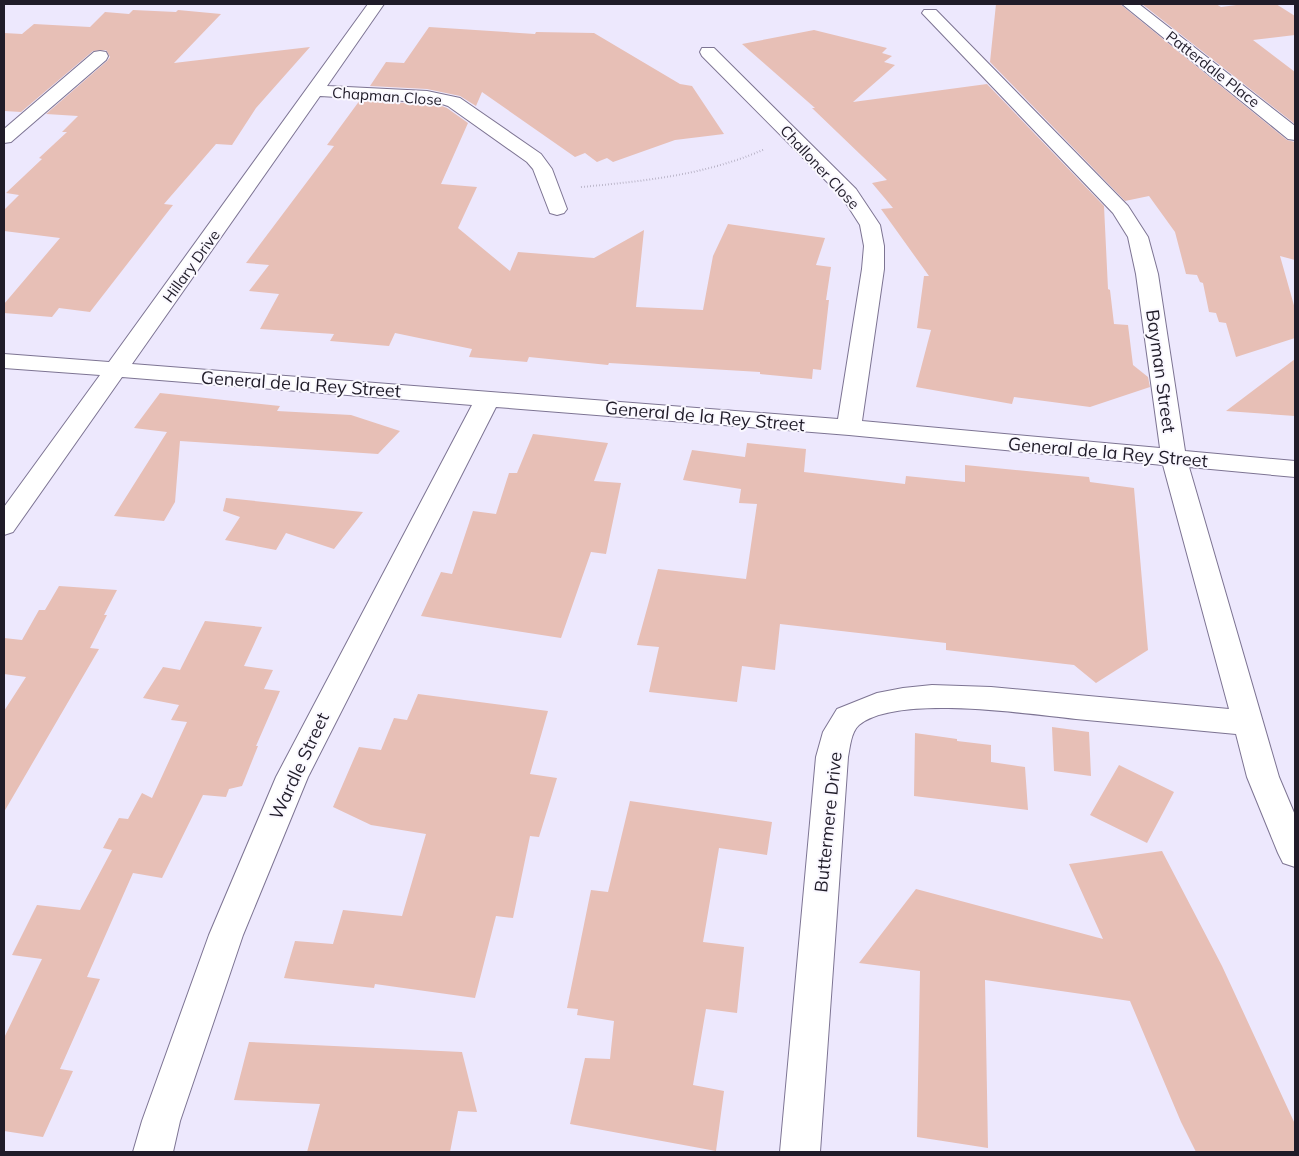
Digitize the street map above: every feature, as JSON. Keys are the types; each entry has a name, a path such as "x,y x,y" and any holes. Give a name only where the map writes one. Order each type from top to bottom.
{"street":[{"name":"Hillary Drive","path":"4,526 241,197 376,4"},
{"name":"Patterdale Place","path":"1130,4 1295,135"},
{"name":"Bayman Street","path":"930,13 1122,210 1138,238 1146,274 1174,459 1263,777 1295,854"},
{"name":"Challoner Close","path":"708,52 849,194 870,225 874,246 873,269 848,427"},
{"path":"4,138 100,56"},
{"name":"Chapman Close","path":"316,91 427,96 454,102 534,158 542,169 557,209"},
{"name":"General de la Rey Street","path":"4,360 114,371 488,398 848,427 1174,459 1295,468"},
{"name":"Wardle Street","path":"153,1152 161,1121 226,935 292,777 488,398"},
{"name":"Buttermere Drive","path":"800,1152 832,757 844,720 851,714 914,698 976,698 1247,723"}],"path":[{"path":"551,189 680,176 742,158 792,135"}],"building":[{"path":"996,4 1120,4 1287,140 1295,142 1295,260 1280,256 1295,309 1295,338 1236,357 1226,323 1219,322 1216,313 1209,312 1203,283 1200,282 1197,275 1186,274 1175,232 1149,196 1125,201 990,62"},
{"path":"1142,4 1216,4 1221,7 1244,4 1276,4 1295,16 1295,35 1253,40 1295,72 1295,124"},
{"path":"133,10 176,12 178,10 221,14 174,63 310,47 256,108 232,145 216,144 164,204 173,205 90,312 59,308 52,317 4,313 4,304 60,238 4,231 4,210 19,195 6,193 42,159 39,158 67,132 62,132 78,116 46,114 110,57 106,50 93,51 21,112 4,111 4,33 22,34 34,24 90,27 105,12 129,14"},
{"path":"429,27 535,34 536,32 594,33 680,84 692,86 724,134 675,140 613,162 607,158 597,162 585,153 575,157 482,92 476,106 460,96 427,89 370,86 386,62 404,63"},
{"path":"814,30 887,48 882,53 892,56 884,62 895,65 853,102 987,84 1104,206 1108,289 1110,290 1114,324 1128,325 1133,365 1148,377 1150,387 1090,407 1014,397 1012,404 916,387 931,330 917,328 924,276 929,276 881,209 893,208 872,183 887,180 812,108 815,108 742,44"},
{"path":"360,100 439,105 447,108 468,123 441,184 477,187 458,228 510,271 518,252 594,258 644,230 636,307 703,310 713,256 728,224 825,238 816,265 831,267 826,300 829,300 821,370 813,369 812,379 760,374 760,372 609,363 608,365 529,357 527,362 469,357 472,349 395,333 389,346 330,341 334,334 260,329 279,294 249,291 269,265 246,263 334,146 327,145"},
{"path":"1295,359 1295,416 1226,411"},
{"path":"160,393 280,406 277,411 351,415 400,431 378,454 180,441 175,502 164,521 114,516 167,432 134,428"},
{"path":"533,434 608,443 594,481 621,483 606,554 591,552 561,638 421,616 441,572 452,574 473,511 496,514 509,473 517,473"},
{"path":"747,443 806,449 804,472 905,484 906,476 965,482 965,465 1089,477 1090,482 1134,488 1148,650 1096,683 1074,665 946,650 946,643 780,624 775,670 742,666 737,702 649,692 659,647 637,645 658,569 746,579 757,504 739,503 741,489 683,480 692,450 745,457"},
{"path":"226,498 363,512 334,549 286,533 276,550 225,540 240,517 223,511"},
{"path":"59,586 117,590 90,648 99,649 4,812 4,711 26,677 4,674 4,638 22,640 39,610 45,610"},
{"path":"205,621 262,627 244,666 273,670 264,689 280,691 256,746 258,746 242,786 229,789 226,797 203,795 162,878 133,873 87,977 100,979 60,1069 73,1071 43,1137 4,1131 4,1038 42,959 12,955 37,905 80,910 112,850 103,848 119,818 128,819 142,793 152,798 187,722 171,720 179,705 143,698 163,667 180,670"},
{"path":"418,694 548,711 530,774 557,778 539,837 530,836 513,918 496,916 475,998 375,984 374,988 284,978 295,941 333,944 343,910 402,916 426,834 371,825 333,807 359,747 381,750 394,718 407,720"},
{"path":"1052,727 1089,732 1091,776 1054,771"},
{"path":"915,733 991,745 991,762 1025,767 1028,810 914,796"},
{"path":"1119,765 1174,792 1147,843 1090,815"},
{"path":"630,801 772,822 767,855 719,848 703,942 744,947 737,1013 706,1009 693,1085 724,1091 716,1151 570,1124 585,1058 610,1059 614,1021 577,1015 578,1009 567,1008 591,890 608,892"},
{"path":"1162,851 1222,966 1295,1124 1295,1152 1196,1152 1181,1122 1130,1001 985,980 988,1148 917,1137 920,971 859,963 916,889 1103,939 1069,864"},
{"path":"249,1042 462,1052 477,1112 458,1111 450,1152 307,1152 320,1104 234,1100"}]}
